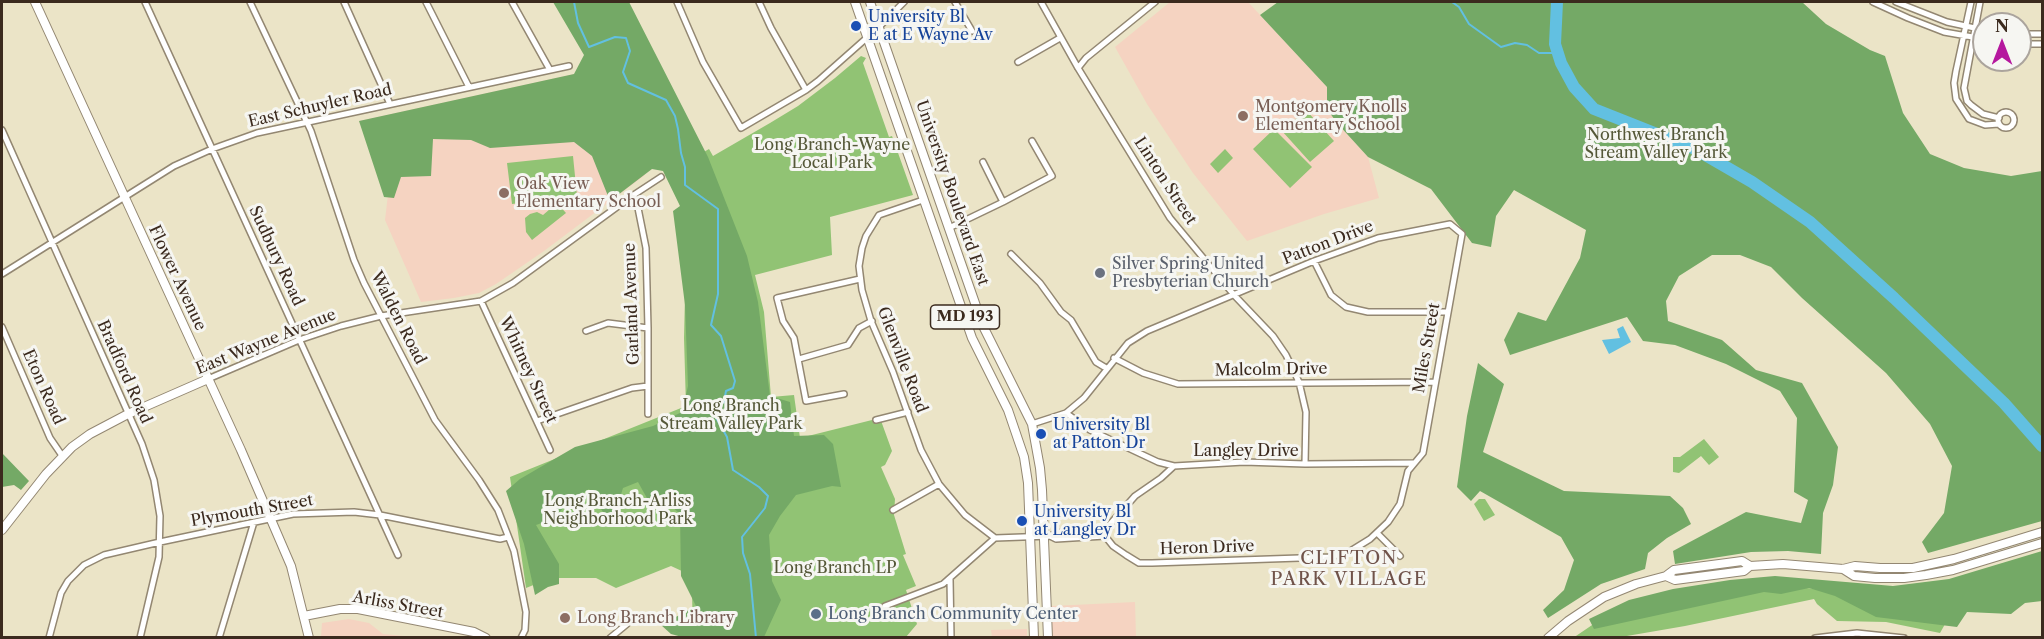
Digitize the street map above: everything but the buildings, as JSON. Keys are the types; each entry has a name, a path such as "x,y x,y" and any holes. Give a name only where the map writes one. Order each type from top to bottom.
{"main road":[{"name":"University Boulevard East","path":"855,2 972,339 1016,429 1024,457 1028,483 1034,638"},
{"name":"University Boulevard East","path":"870,2 983,326 1032,424 1040,468 1047,536 1048,638"}],"street":[{"name":"Flower Avenue","path":"35,2 291,566 309,638"},
{"name":"Sudbury Road","path":"145,2 398,555"},
{"name":"Walden Road","path":"250,2 306,122 325,171 354,260 381,316 435,420 498,510 517,563 526,612 525,630 521,638"},
{"path":"344,2 390,104"},
{"path":"426,2 469,87"},
{"path":"512,2 550,70"},
{"path":"677,2 703,62 741,128 806,90 867,38 904,2"},
{"path":"759,2 806,90"},
{"path":"955,2 972,31"},
{"name":"Linton Street","path":"1041,2 1060,38 1170,218 1234,296 1273,336 1286,356 1299,382 1305,412 1305,464"},
{"path":"1078,68 1086,58 1155,2"},
{"path":"1873,2 1944,32 1972,38"},
{"path":"1896,2 1947,22 1972,28"},
{"path":"1971,2 1954,84 1956,99 1969,119 1984,125 1999,122 1978,111 1967,101 1964,78 1972,42"},
{"path":"1018,62 1060,38"},
{"name":"East Schuyler Road","path":"2,274 174,166 212,149 257,133 569,66"},
{"name":"Bradford Road","path":"2,130 142,444 154,480 160,516 160,542 155,581 140,638"},
{"path":"949,228 1052,176 1032,141"},
{"path":"983,162 1003,202"},
{"name":"East Wayne Avenue","path":"2,528 46,474 90,434 128,414 299,340 381,316 481,301 513,283 661,177"},
{"name":"Garland Avenue","path":"632,196 637,203 646,248 648,414"},
{"name":"Glenville Road","path":"923,200 879,215 866,236 862,248 859,266 860,279 872,321 921,450 939,484 965,515 995,538"},
{"name":"Patton Drive","path":"1032,424 1066,413 1084,398 1128,343 1147,331 1314,261 1378,238 1450,224 1462,234"},
{"name":"Miles Street","path":"1413,463 1423,453 1462,234"},
{"path":"1011,254 1040,283 1061,312 1071,320 1096,362 1106,368"},
{"path":"1314,261 1331,296 1346,307 1368,312 1447,312"},
{"path":"844,394 806,401 794,338 783,321 777,298 860,279"},
{"name":"Whitney Street","path":"481,301 550,450"},
{"path":"799,358 848,345 859,328 872,321"},
{"path":"586,332 608,323 648,328"},
{"name":"Eton Road","path":"2,327 50,438 63,457"},
{"name":"Malcolm Drive","path":"1114,358 1143,373 1178,384 1434,382"},
{"path":"537,422 632,388 648,386"},
{"path":"876,420 908,412"},
{"path":"1066,413 1090,430 1158,462 1174,466"},
{"name":"Langley Drive","path":"1105,533 1135,496 1174,466 1244,462 1413,463"},
{"name":"Heron Drive","path":"1105,533 1113,546 1139,563 1329,557 1349,552 1377,533 1400,504 1408,471 1413,463"},
{"path":"893,510 939,484"},
{"name":"Plymouth Street","path":"49,638 61,593 68,581 84,565 104,555 160,542 293,514 323,512 380,514 500,539 508,537"},
{"path":"219,638 254,522"},
{"path":"1548,638 1568,621 1604,597 1636,584 1666,576 1674,570 1742,561 1750,566 1783,564 1843,569 1855,566 1901,568 1928,566 2043,532"},
{"path":"885,606 943,584 995,538 1047,536 1056,538 1105,533"},
{"path":"1377,533 1400,556"},
{"path":"1843,569 1854,576 1904,578 1940,573 2043,543"},
{"path":"950,579 951,638"},
{"name":"Arliss Street","path":"304,616 340,609 358,609 474,632 486,638"},
{"path":"610,638 627,624"},
{"path":"1815,638 1857,633 1904,638"}],"shaded area":[{"name":"Montgomery Knolls Elementary School","path":"1170,2 1248,2 1327,87 1327,109 1368,157 1379,198 1324,214 1247,241 1193,173 1147,104 1115,47"},
{"name":"Oak View Elementary School","path":"574,74 645,175 496,284 479,293 421,302 385,220 389,186 359,121"},
{"path":"1135,602 1136,637 1052,638 1052,606"},
{"path":"349,619 369,623 383,634 414,637 321,637 322,623"},
{"path":"1027,629 1027,637 992,637 991,630"}],"green space":[{"name":"Long Branch Stream Valley Park","path":"553,2 629,2 708,157 747,256 758,302 770,396 790,402 794,436 824,435 833,444 841,487 832,486 796,495 769,535 772,581 781,600 764,637 682,637 671,634 661,625 696,606 681,576 680,514 665,500 648,500 638,482 623,488 614,517 606,517 589,489 567,504 553,519 536,525 559,564 559,584 548,587 535,595 524,544 506,491 520,479 575,447 653,426 682,412 688,386 685,305 673,211 680,206 663,171 652,169 610,201 592,156 574,142 490,148 471,140 433,139 431,176 401,177 394,198 384,197 359,121 574,74 584,55"},
{"name":"Northwest Branch Stream Valley Park","path":"1278,2 1802,2 1826,24 1870,50 1885,56 1903,113 1930,154 1964,168 2011,176 2042,171 2042,521 1928,553 1922,542 1944,513 1952,466 1930,424 1886,373 1771,267 1740,255 1712,255 1679,276 1666,301 1668,321 1722,340 1756,370 1802,383 1838,447 1833,485 1823,513 1821,554 1788,551 1751,552 1675,564 1673,551 1746,512 1801,523 1808,500 1794,492 1797,418 1780,391 1726,364 1675,345 1643,341 1627,317 1510,355 1504,340 1518,312 1546,321 1580,258 1586,230 1514,190 1496,216 1491,247 1472,243 1431,189 1368,157 1337,123 1327,109 1327,87 1260,15"},
{"path":"861,56 866,58 863,63 889,137 892,136 913,195 830,217 832,255 755,275 764,312 771,397 794,395 800,438 880,418 892,451 885,465 881,467 895,499 894,515 906,554 903,555 916,586 906,590 917,624 906,637 693,637 692,592 684,572 671,566 616,588 596,578 551,578 526,588 510,477 686,406 684,338 686,253 678,190 667,173 709,149 713,156 770,123 798,106"},
{"path":"1306,110 1334,141 1310,162 1282,131"},
{"path":"1274,129 1312,167 1290,188 1253,149"},
{"path":"1225,149 1233,158 1218,173 1210,164"},
{"path":"573,156 577,196 512,204 507,163"},
{"path":"557,203 566,213 532,240 526,232 525,218 537,212 543,215"},
{"path":"1478,363 1504,384 1483,452 1564,491 1670,496 1683,508 1691,524 1667,538 1648,553 1645,569 1601,584 1548,618 1543,610 1564,590 1574,560 1561,537 1480,491 1471,501 1457,487 1467,416"},
{"path":"1704,439 1719,457 1709,465 1701,456 1679,473 1673,472 1673,457 1680,457"},
{"path":"2,453 29,481 21,490 14,485 2,487"},
{"path":"1479,499 1485,499 1495,515 1484,521 1474,504"},
{"path":"2042,551 2042,601 2025,603 2011,614 1967,612 1957,627 1876,617 1835,596 1809,588 1781,594 1764,592 1594,629 1589,619 1629,600 1673,589 1730,580 1775,576 1893,586 1949,579"},
{"path":"1970,580 1940,633 1886,622 1837,621 1814,599 1621,637 1573,638 1601,619 1756,584 1883,594"}],"water":[{"path":"1623,326 1631,342 1609,354 1602,340 1620,338 1617,329"}],"waterway":[{"path":"574,2 578,23 589,47 615,37 626,38 630,51 623,72 628,83 666,100 675,116 678,129 685,167 685,185 718,209 718,294 711,325 721,336 735,381 733,388 726,391 724,402 710,407 727,437 733,470 759,487 768,496 765,508 742,537 743,553 750,574 756,638"},
{"path":"1452,2 1459,7 1469,24 1501,47 1515,43 1527,45 1539,53 1558,53"},
{"path":"1557,2 1555,44 1561,63 1574,87 1594,109 1695,149 1752,182 1810,222 2004,403 2042,446"}],"place":[{"name":"University Bl E at E Wayne Av","path":"856,26"},
{"name":"Montgomery Knolls Elementary School","path":"1243,116"},
{"name":"Oak View Elementary School","path":"504,193"},
{"name":"Silver Spring United Presbyterian Church","path":"1100,273"},
{"name":"University Bl at Patton Dr","path":"1041,434"},
{"name":"University Bl at Langley Dr","path":"1022,521"},
{"name":"Long Branch Community Center","path":"816,614"},
{"name":"Long Branch Library","path":"565,618"}],"district":[{"name":"CLIFTON PARK VILLAGE","path":"1349,569"}],"park label":[{"name":"Long Branch-Wayne Local Park","path":"832,154"},
{"name":"Long Branch-Arliss Neighborhood Park","path":"618,510"},
{"name":"Long Branch LP","path":"835,568"}]}
